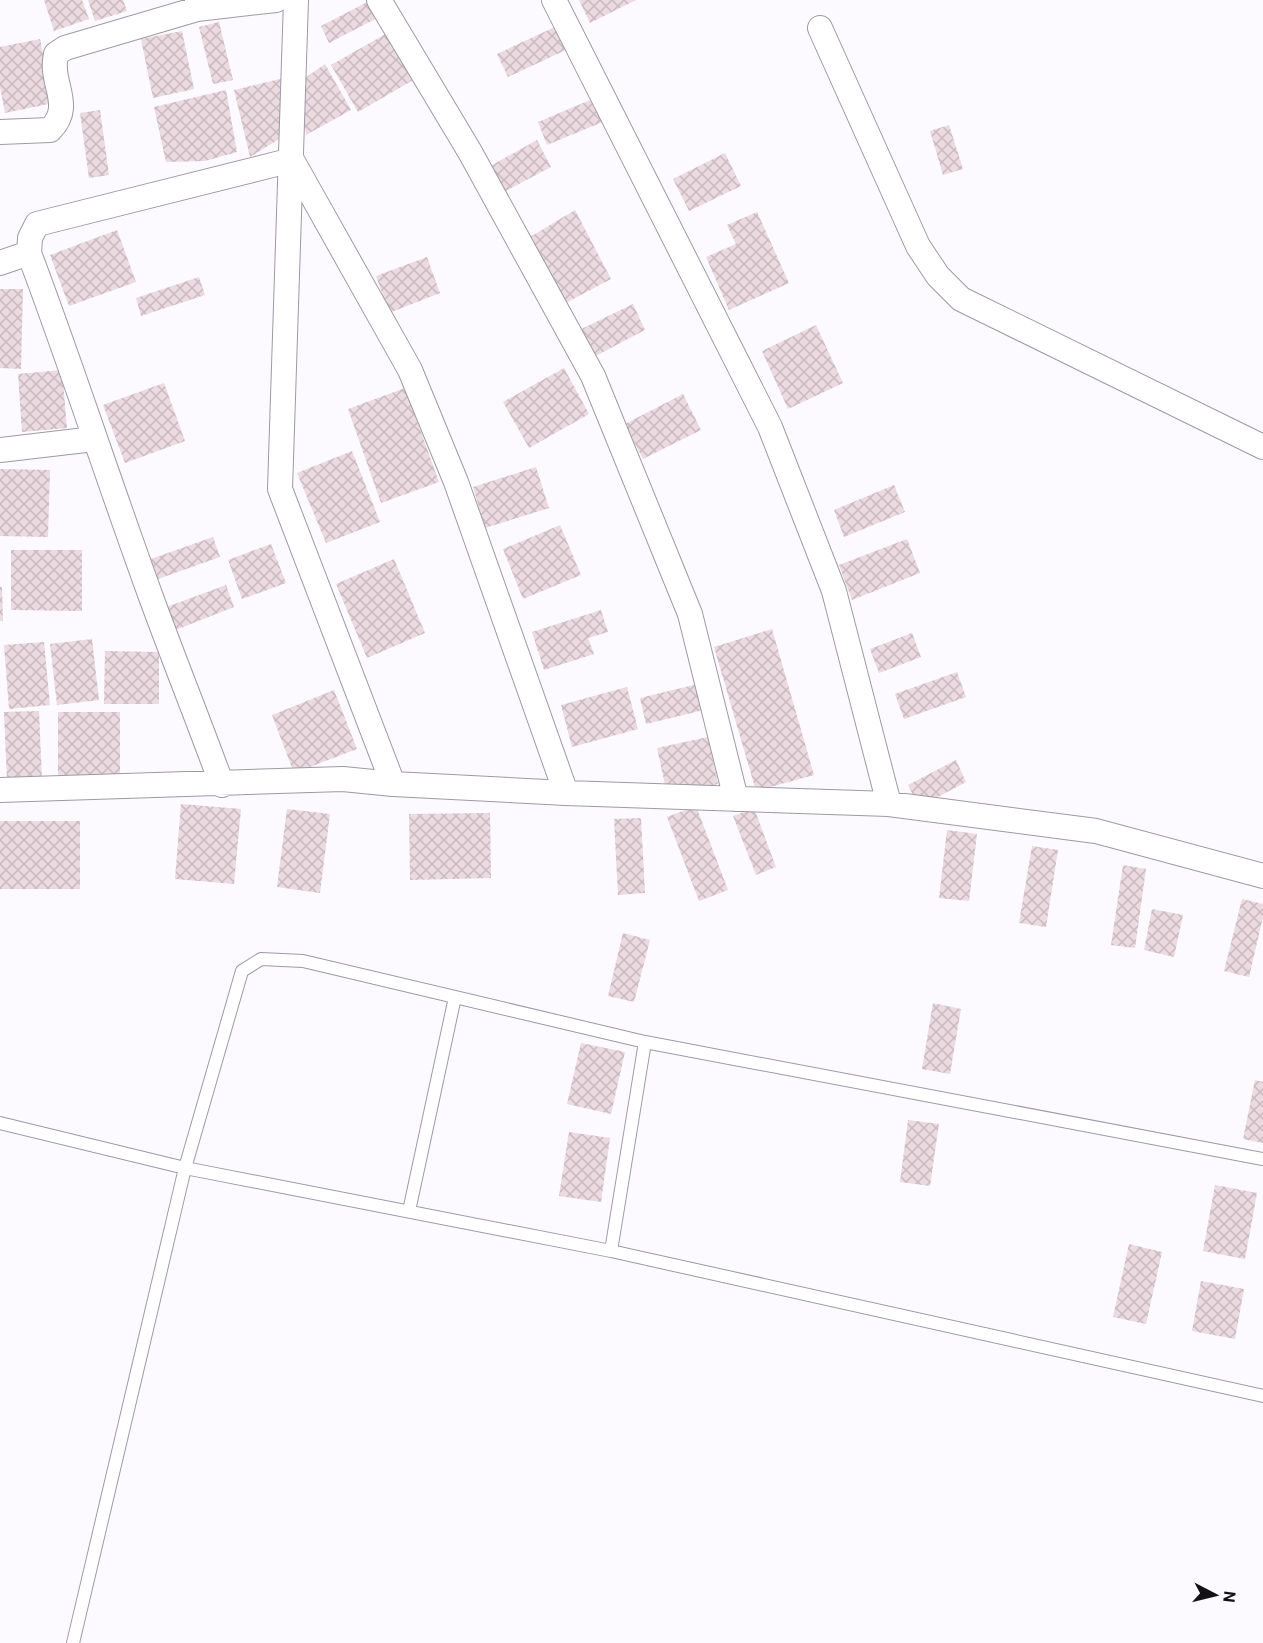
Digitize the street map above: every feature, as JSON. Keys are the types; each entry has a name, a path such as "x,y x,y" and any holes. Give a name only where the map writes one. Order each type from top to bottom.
{"street":[{"path":"0,132 50,130 59,121 63,112 53,66 56,54 65,48 197,5 276,0"},
{"path":"296,0 280,489 393,784"},
{"path":"379,0 470,152 593,376 690,614 736,799"},
{"path":"554,0 770,427 834,591 889,804"},
{"path":"820,28 918,246 938,276 961,299 1263,447"},
{"path":"222,785 152,599 94,439 75,376 28,253 30,238 37,224 292,160"},
{"path":"292,160 410,370 456,482 566,793"},
{"path":"0,263 28,253"},
{"path":"0,450 94,439"},
{"path":"0,790 343,780 566,793 889,804 1096,831 1263,876"}],"lane":[{"path":"73,1643 185,1168 242,971 261,959 283,958 645,1042 1263,1159"},
{"path":"409,1211 455,997"},
{"path":"611,1251 645,1042"},
{"path":"0,1123 185,1168 611,1251 1263,1396"}],"building":[{"path":"44,0 82,0 89,19 54,31"},
{"path":"88,0 123,0 127,11 95,21"},
{"path":"371,0 385,14 329,43 321,26"},
{"path":"579,0 636,0 590,23"},
{"path":"219,22 233,80 213,84 199,27"},
{"path":"557,26 568,49 508,77 497,54"},
{"path":"182,31 194,89 153,98 141,39"},
{"path":"389,32 415,79 358,112 331,65"},
{"path":"40,39 53,103 5,113 0,87 0,47"},
{"path":"325,64 351,110 306,135 298,83"},
{"path":"288,77 284,136 250,157 234,90"},
{"path":"226,90 237,152 205,161 166,162 154,107"},
{"path":"595,98 605,121 547,145 538,122"},
{"path":"100,110 109,175 89,178 80,113"},
{"path":"949,125 963,169 943,175 930,131"},
{"path":"537,140 551,167 498,195 485,169"},
{"path":"725,153 741,186 689,211 673,179"},
{"path":"575,210 611,279 560,306 525,240"},
{"path":"757,212 789,283 729,310 706,257 736,244 727,225"},
{"path":"117,230 136,282 69,306 50,255"},
{"path":"427,257 440,293 389,313 376,276"},
{"path":"199,277 205,295 141,316 136,298"},
{"path":"0,289 23,289 21,369 0,368"},
{"path":"633,304 645,330 588,360 571,334"},
{"path":"816,325 843,383 788,409 762,351"},
{"path":"564,368 589,414 529,448 503,402"},
{"path":"62,370 67,428 22,432 18,374"},
{"path":"164,383 185,441 125,463 103,405"},
{"path":"405,388 439,482 381,503 348,409"},
{"path":"683,394 701,430 643,459 625,424"},
{"path":"352,451 380,522 326,543 297,473"},
{"path":"536,467 549,508 485,528 473,487"},
{"path":"0,469 50,470 48,537 0,536"},
{"path":"894,485 905,512 844,537 834,510"},
{"path":"560,525 581,575 523,599 503,549"},
{"path":"213,537 220,557 158,579 151,559"},
{"path":"907,539 920,573 852,600 839,565"},
{"path":"271,544 286,583 242,599 228,560"},
{"path":"11,550 82,550 82,611 11,610"},
{"path":"394,559 425,633 367,658 336,584"},
{"path":"226,585 234,607 173,631 164,608"},
{"path":"0,587 2,587 3,621 0,621"},
{"path":"601,610 608,632 588,638 594,654 544,670 532,632"},
{"path":"772,629 814,775 756,791 714,647"},
{"path":"912,633 921,657 879,673 870,649"},
{"path":"92,639 99,700 57,705 50,644"},
{"path":"44,642 50,705 9,709 4,645"},
{"path":"105,651 159,652 159,704 104,704"},
{"path":"957,672 966,697 904,719 895,694"},
{"path":"702,683 708,709 646,724 640,698"},
{"path":"627,687 638,729 572,747 561,705"},
{"path":"334,690 357,749 294,773 272,715"},
{"path":"39,711 42,780 7,782 4,712"},
{"path":"58,712 120,712 120,780 58,780"},
{"path":"708,737 718,784 667,794 657,748"},
{"path":"956,760 966,782 919,807 908,785"},
{"path":"181,804 241,809 234,884 175,879"},
{"path":"696,806 728,890 699,901 667,817"},
{"path":"754,808 776,867 756,875 733,816"},
{"path":"287,809 330,814 320,893 277,887"},
{"path":"490,813 491,878 410,880 409,814"},
{"path":"641,818 645,893 618,895 614,819"},
{"path":"0,821 80,821 80,889 0,889"},
{"path":"947,830 977,834 969,901 939,898"},
{"path":"1032,846 1058,850 1046,927 1019,923"},
{"path":"1123,865 1146,869 1135,948 1111,945"},
{"path":"1242,899 1263,904 1263,917 1249,977 1224,971"},
{"path":"1152,909 1183,915 1174,957 1144,950"},
{"path":"623,933 650,940 634,1002 608,996"},
{"path":"933,1003 961,1009 950,1074 922,1069"},
{"path":"581,1043 625,1052 611,1114 567,1104"},
{"path":"1255,1080 1263,1082 1263,1143 1243,1139"},
{"path":"908,1120 939,1124 930,1186 900,1182"},
{"path":"569,1132 610,1138 601,1202 559,1196"},
{"path":"1215,1185 1257,1193 1245,1259 1203,1251"},
{"path":"1129,1244 1162,1252 1146,1324 1113,1317"},
{"path":"1201,1281 1244,1289 1235,1339 1192,1331"}]}
